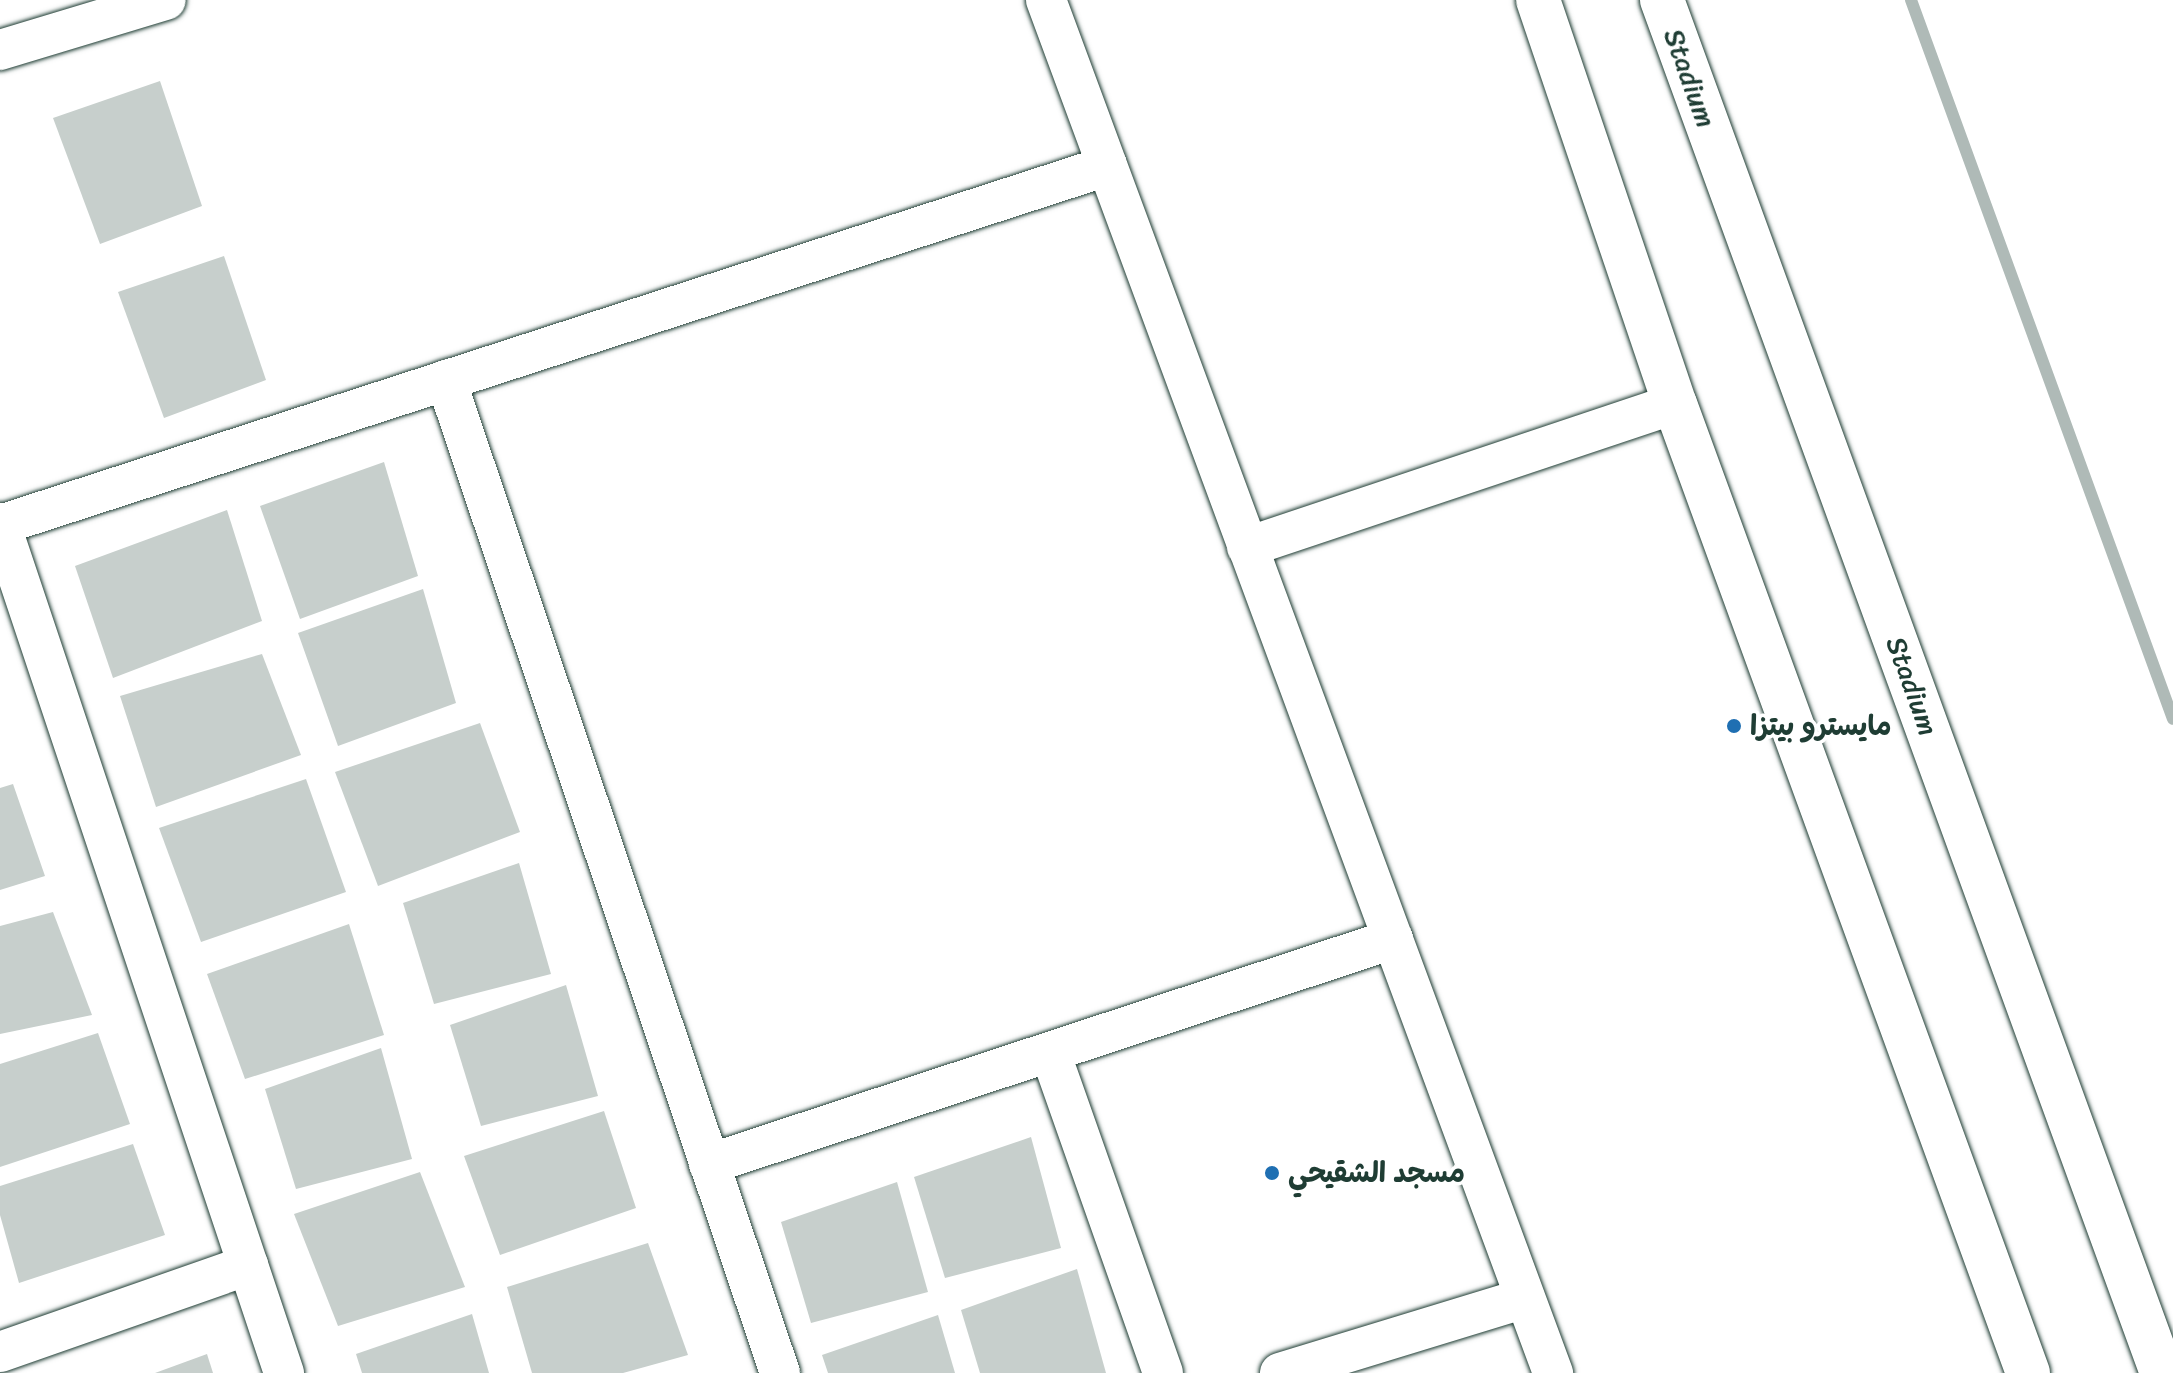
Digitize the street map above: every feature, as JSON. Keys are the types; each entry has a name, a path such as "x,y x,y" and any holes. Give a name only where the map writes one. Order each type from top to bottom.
{"main road":[{"path":"1538,0 1675,404 2028,1373"},
{"name":"Stadium","path":"1662,0 2162,1373"}],"street":[{"path":"0,50 166,0"},
{"path":"1046,0 1553,1373"},
{"path":"284,1373 0,524 1107,166"},
{"path":"446,380 780,1373"},
{"path":"1247,547 1675,404"},
{"path":"709,1164 1393,939"},
{"path":"1050,1052 1163,1373"},
{"path":"0,1352 248,1265"},
{"path":"1280,1373 1525,1298"}],"building":[{"path":"160,81 202,206 100,244 53,118"},
{"path":"224,256 266,380 164,418 118,292"},
{"path":"384,462 418,576 300,619 260,506"},
{"path":"227,510 262,621 113,678 75,566"},
{"path":"423,589 456,703 338,746 298,633"},
{"path":"262,654 301,755 156,807 120,696"},
{"path":"480,723 520,832 378,886 335,772"},
{"path":"306,779 346,892 201,942 159,828"},
{"path":"13,784 45,876 0,890 0,788"},
{"path":"519,863 551,974 434,1004 403,903"},
{"path":"53,912 92,1015 0,1034 0,926"},
{"path":"349,924 384,1035 245,1079 207,974"},
{"path":"566,985 598,1096 481,1126 450,1025"},
{"path":"98,1033 130,1124 0,1167 0,1064"},
{"path":"381,1048 412,1159 296,1189 265,1089"},
{"path":"604,1111 636,1208 500,1255 464,1156"},
{"path":"1031,1137 1061,1248 945,1278 914,1177"},
{"path":"133,1144 165,1235 19,1283 0,1215 0,1186"},
{"path":"420,1172 465,1287 338,1326 294,1214"},
{"path":"897,1182 928,1292 811,1323 781,1222"},
{"path":"648,1243 688,1355 623,1373 532,1373 507,1287"},
{"path":"1077,1269 1106,1373 980,1373 961,1310"},
{"path":"472,1314 489,1373 362,1373 356,1354"},
{"path":"938,1315 955,1373 828,1373 822,1355"},
{"path":"207,1354 213,1373 155,1373"}],"waterway":[{"path":"1911,0 2173,719"}],"place":[{"name":"مايسترو بيتزا","path":"1734,726"},
{"name":"مسجد الشقيحي","path":"1272,1173"}]}
